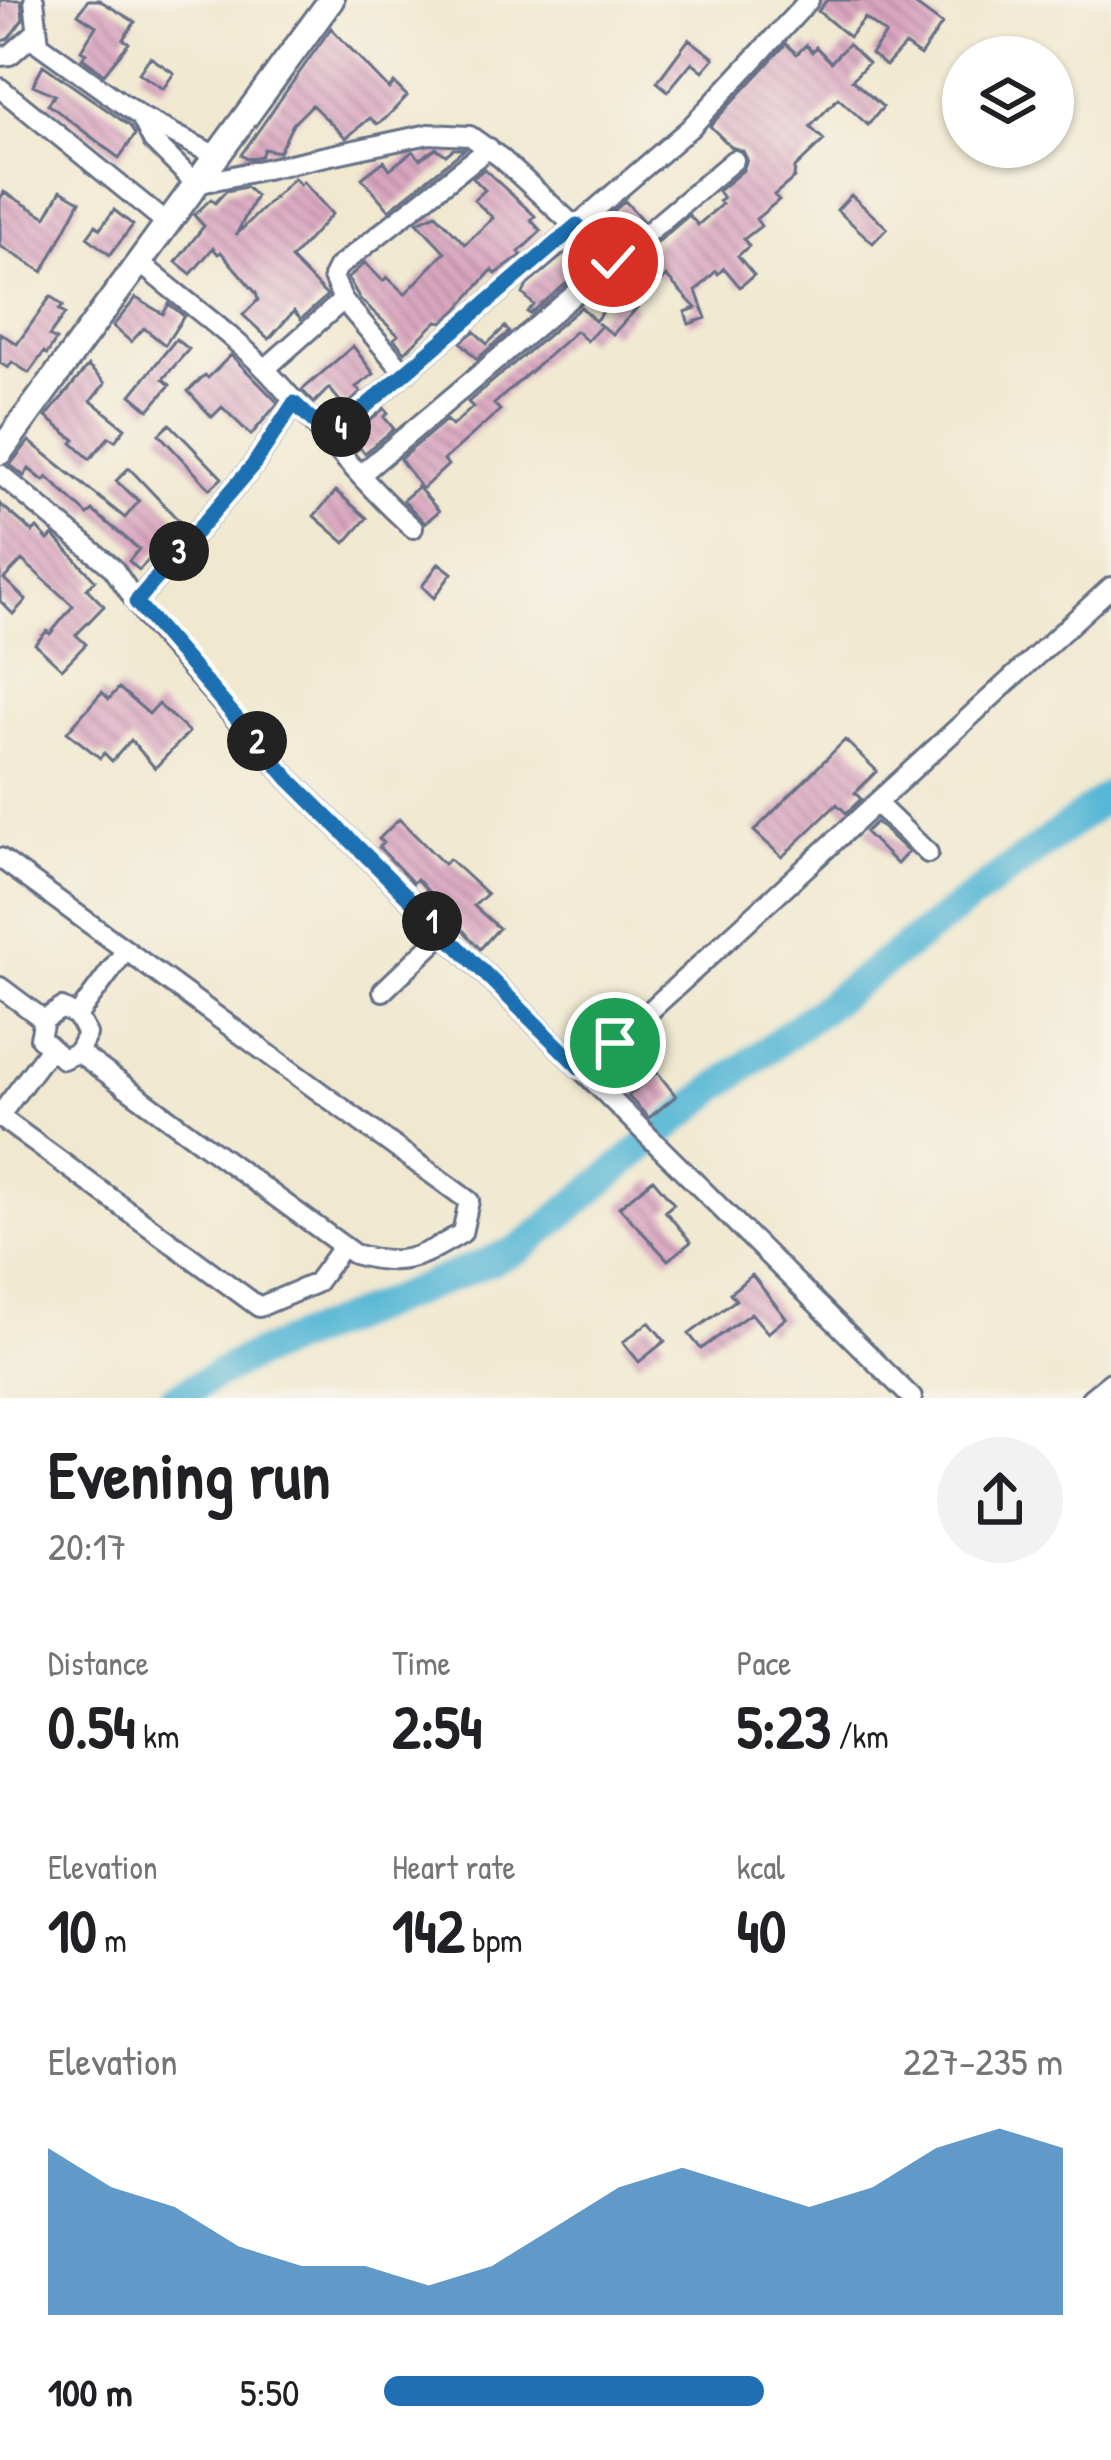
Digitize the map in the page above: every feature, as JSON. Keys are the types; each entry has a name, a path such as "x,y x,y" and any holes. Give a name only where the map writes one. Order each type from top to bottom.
{"main road":[{"path":"0,452 331,0"}],"street":[{"path":"34,0 39,44 141,116 216,156"},
{"path":"330,437 690,128 809,0"},
{"path":"0,56 10,55 35,33"},
{"path":"0,88 169,225"},
{"path":"141,116 153,141 196,184 429,134 470,136 577,225 613,262"},
{"path":"405,373 343,300 333,277 338,267 489,148"},
{"path":"360,475 734,160"},
{"path":"140,262 265,369 413,528"},
{"path":"265,369 343,300"},
{"path":"136,602 252,467 294,403"},
{"path":"0,474 113,568 136,602 290,780 912,1398"},
{"path":"580,1068 615,1043 1111,586"},
{"path":"876,803 928,853"},
{"path":"0,858 469,1202 462,1233 428,1252 389,1264 354,1253 78,1052"},
{"path":"383,991 444,933"},
{"path":"77,1016 126,950"},
{"path":"0,987 44,1020"},
{"path":"62,1008 77,1016 87,1034 78,1052 63,1059 40,1038 44,1020 62,1008"},
{"path":"50,1048 0,1116 259,1307 316,1283 344,1246"},
{"path":"1091,1398 1111,1382"}],"building":[{"path":"0,0 21,0 23,19 0,42"},
{"path":"88,0 99,0 135,22 123,39 129,43 104,74 82,58 86,53 81,50 96,26 78,14"},
{"path":"827,0 909,0 942,24 920,56 905,45 886,66 871,54 886,34 865,18 849,37 818,11"},
{"path":"331,28 389,89 394,83 407,96 385,119 377,124 370,118 346,138 312,105 293,124 279,152 264,149 261,156 248,159 241,155"},
{"path":"689,39 714,58 703,71 692,62 668,91 657,82"},
{"path":"786,44 797,54 806,45 812,52 816,47 831,62 848,44 868,63 852,80 883,107 868,125 838,98 810,127 824,140 774,195 779,200 756,219 761,226 744,239 749,246 738,256 754,275 740,287 724,268 716,271 696,291 706,318 689,324 685,312 696,308 666,276 662,281 639,258 689,215 698,225 722,204 718,191 743,170 747,159 710,126"},
{"path":"150,57 174,73 163,89 139,73"},
{"path":"43,65 130,126 135,135 119,158 48,104 55,95 33,85"},
{"path":"436,148 446,155 453,149 465,149 389,210 362,178 384,161 390,169 413,151 420,159"},
{"path":"484,169 535,216 531,220 541,231 519,252 522,255 496,274 492,270 456,311 443,322 437,321 405,352 394,339 398,335 360,299 348,278 365,263 405,294 445,252 417,222 436,214 465,244 493,218 474,200 485,190 473,178"},
{"path":"294,178 332,214 291,259 327,296 301,319 294,311 269,339 243,315 258,300 256,293 221,252 213,248 191,274 176,262 204,226 194,215 211,199 215,203 226,191 246,187 256,196 236,235"},
{"path":"61,190 80,201 43,272 0,246 0,199 4,192 46,217"},
{"path":"851,195 887,228 873,243 837,210"},
{"path":"625,201 642,220 626,234 609,215"},
{"path":"114,210 133,225 110,255 87,237"},
{"path":"575,245 593,261 527,312 534,305 523,294 527,285"},
{"path":"619,293 637,308 613,334 597,323 601,326 587,341 576,331 494,404 500,410 444,460 448,465 422,489 400,459 446,420 452,426 473,407 468,402 581,307 595,321"},
{"path":"51,296 65,314 49,336 56,340 47,354 29,373 12,362 8,368 0,363 0,333 17,344"},
{"path":"136,298 163,314 169,304 184,316 165,345 144,328 131,342 113,326"},
{"path":"505,327 509,332 477,359 461,342 474,331 487,344"},
{"path":"176,339 189,349 163,379 170,385 149,410 131,395"},
{"path":"353,346 374,374 356,387 361,392 345,407 329,388 314,403 302,390"},
{"path":"231,355 278,403 251,435 222,407 212,417 188,391"},
{"path":"88,366 105,383 91,401 125,428 115,441 109,437 90,459 46,417"},
{"path":"384,408 388,413 384,417 394,429 365,453 360,448 356,451 347,440"},
{"path":"170,424 222,478 210,489 159,434"},
{"path":"29,441 125,518 139,501 116,481 129,468 183,525 139,570 129,561 139,549 93,511 88,515 47,477 44,481 29,469 24,476 10,465"},
{"path":"418,487 439,511 425,523 403,500"},
{"path":"336,491 367,518 345,543 314,516"},
{"path":"0,504 33,532 37,528 48,540 53,535 95,580 87,589 104,606 76,635 86,644 62,669 35,644 73,606 22,560 4,579 26,600 13,614 0,601"},
{"path":"439,563 452,573 434,598 422,586"},
{"path":"119,688 149,714 158,704 189,732 155,768 131,740 112,761 104,753 100,758 67,732 102,692 109,699"},
{"path":"845,740 877,771 855,793 861,799 846,813 837,804 782,857 754,831"},
{"path":"399,819 444,864 449,859 487,894 474,906 499,928 480,949 417,879 413,883 379,847 383,843 379,839"},
{"path":"876,822 908,852 897,864 865,832"},
{"path":"657,1072 676,1096 649,1118 628,1096"},
{"path":"653,1179 674,1204 665,1211 691,1242 668,1260 619,1207"},
{"path":"752,1275 786,1318 768,1333 751,1313 701,1349 689,1334 736,1300 730,1293"},
{"path":"649,1322 665,1341 639,1362 623,1342"}],"waterway":[{"path":"174,1398 246,1359 520,1249 717,1087 1111,794"}],"route":[{"path":"613,262 577,225 330,437 294,403 252,467 136,602 290,780 580,1068 615,1043"}]}
